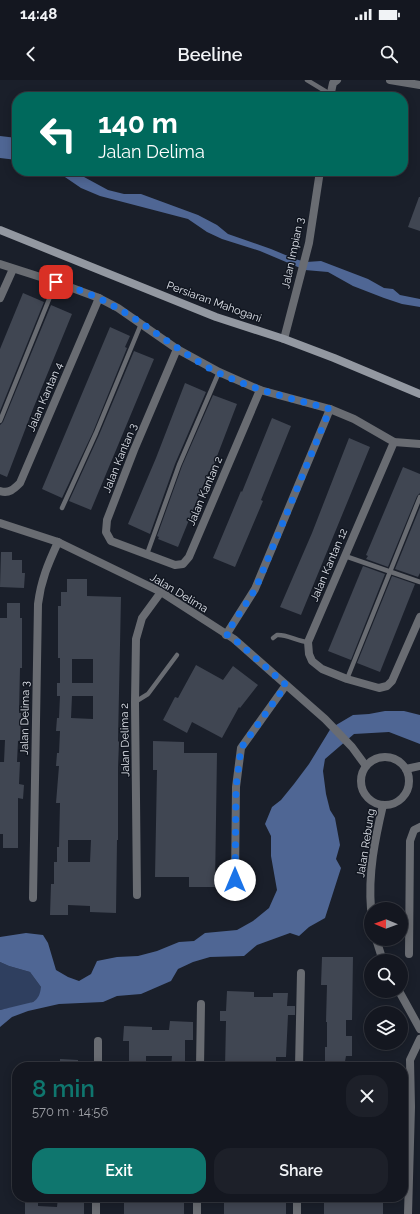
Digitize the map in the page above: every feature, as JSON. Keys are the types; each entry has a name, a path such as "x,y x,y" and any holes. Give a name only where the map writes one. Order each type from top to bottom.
{"main road":[{"name":"Persiaran Mahogani","path":"0,230 216,317 284,339 420,394"}],"street":[{"path":"331,92 333,83 336,80"},
{"path":"390,80 404,81 420,86"},
{"name":"Jalan Impian 3","path":"284,339 309,243 319,176"},
{"path":"0,264 99,298 118,308 177,349 219,372 260,390 330,409 354,419 394,442 420,444"},
{"path":"0,298 13,269"},
{"name":"Jalan Kantan 4","path":"0,491 3,492 12,490 20,483 99,298"},
{"name":"Jalan Kantan 3","path":"147,554 111,541 106,532 106,520 177,349"},
{"name":"Jalan Kantan 2","path":"147,554 175,565 183,564 189,557 260,390"},
{"path":"226,634 255,590 330,409"},
{"name":"Jalan Kantan 12","path":"308,642 394,442"},
{"name":"Jalan Delima","path":"0,523 58,542 161,592 234,639 324,719 352,747 366,766"},
{"name":"Jalan Delima 3","path":"33,898 38,604 45,572 58,542"},
{"name":"Jalan Delima 2","path":"137,895 135,702 136,639 142,618 161,592"},
{"path":"308,642 309,654 312,661 322,669 347,679 379,688 387,686 392,681 420,617"},
{"path":"235,880 236,787 241,748 286,685"},
{"path":"379,757 395,758 401,763 409,776 409,783 403,797 391,804 383,805 368,798 362,782 362,774 366,766 379,757"},
{"path":"406,769 420,766"},
{"name":"Jalan Rebung","path":"371,902 371,869 376,833 383,805"},
{"path":"409,954 410,841 414,830 420,827"},
{"path":"299,1062 301,973"},
{"path":"403,998 420,1029"},
{"path":"200,1062 201,1004"},
{"path":"408,1214 411,1106 410,1060 420,1039"},
{"path":"98,1041 98,1062"},
{"path":"96,1202 96,1214"},
{"path":"197,1202 197,1214"},
{"path":"297,1202 297,1214"}],"lane":[{"path":"307,80 324,92"},
{"path":"0,421 56,282"},
{"path":"62,508 96,433 141,324"},
{"path":"147,554 180,466 219,372"},
{"path":"347,679 420,497"},
{"path":"345,556 420,582"},
{"path":"273,638 276,635 281,634 295,640 308,642"},
{"path":"135,702 148,694 177,654"}],"shaded area":[{"path":"0,136 12,137 12,159 0,158"},
{"path":"63,176 82,176 108,190 124,194 141,194 198,215 217,225 228,234 295,259 306,262 321,261 368,279 384,288 393,289 400,295 420,299 420,307 402,304 384,298 353,286 328,272 305,270 260,251 222,239 207,232 188,219 100,196 81,188"},
{"path":"385,711 404,711 420,715 420,744 389,732 354,734 325,759 323,771 326,794 330,810 335,818 340,845 336,859 341,868 325,918 309,927 299,936 290,933 257,945 244,956 210,957 193,962 178,969 171,981 141,994 117,996 103,1002 59,1004 28,1011 12,1017 0,1027 0,1010 33,1002 39,996 41,987 30,972 0,962 0,937 26,933 43,935 48,943 56,970 79,981 91,974 97,961 117,957 138,956 157,951 179,942 194,941 205,933 237,930 253,921 269,908 277,890 271,856 271,836 265,824 272,807 281,800 309,764 331,728 353,715"},
{"path":"0,962 30,972 41,987 38,998 25,1005 0,1010"}],"building":[{"path":"420,197 420,231 408,227"},
{"path":"23,293 44,302 0,411 0,349"},
{"path":"51,305 72,314 7,477 0,474 0,425 3,422"},
{"path":"110,327 130,336 125,347 127,348 93,432 62,498 42,489"},
{"path":"134,351 154,359 91,510 69,501 99,435"},
{"path":"185,383 206,392 175,464 150,534 128,524 156,458"},
{"path":"213,395 237,404 211,472 209,471 178,547 158,539 159,537 157,536 182,466"},
{"path":"272,418 291,426 261,500 263,501 235,567 213,558"},
{"path":"349,438 370,447 301,615 280,607 312,533"},
{"path":"403,467 420,474 420,493 417,496 388,567 366,559 368,556 366,555"},
{"path":"420,507 420,573 418,577 395,569"},
{"path":"1,552 12,552 12,560 22,560 22,573 25,573 24,588 0,587"},
{"path":"363,566 385,574 351,660 328,651"},
{"path":"392,576 415,584 380,672 357,663"},
{"path":"67,579 87,579 87,596 121,597 116,913 90,912 90,906 68,905 68,915 50,915 51,884 54,884 54,862 57,862 57,847 59,847 60,803 56,803 59,766 56,766 57,753 59,753 60,731 56,731 57,718 59,718 60,696 57,696 57,683 60,683 60,658 58,658 58,606 61,606 61,592 67,592","holes":["72,659 93,659 93,683 72,683","72,696 93,696 93,719 71,718","68,840 91,840 90,862 68,862"]},
{"path":"7,603 20,603 20,618 22,618 22,668 20,668 19,713 21,713 20,741 18,741 17,762 20,762 19,784 24,785 23,799 18,798 18,848 3,848 3,834 0,834 0,762 4,762 5,740 0,740 0,618 7,618"},
{"path":"196,665 223,680 233,666 258,685 240,708 239,707 222,738 192,722 187,733 163,720 175,697 178,698"},
{"path":"153,741 184,742 184,753 217,753 215,887 189,887 189,877 155,877 157,770 153,770"},
{"path":"322,957 353,957 352,1020 346,1020 346,1036 352,1036 352,1056 346,1056 345,1062 325,1062 325,1047 327,1047 327,985 321,985"},
{"path":"227,991 254,992 254,997 273,997 273,993 288,993 287,1006 295,1006 295,1015 288,1015 286,1057 276,1057 276,1062 225,1062 226,1021 220,1021 220,1011 226,1011"},
{"path":"170,1021 193,1022 193,1040 185,1040 185,1062 171,1062 172,1056 146,1056 146,1062 129,1062 129,1041 123,1041 124,1026 152,1027 152,1030 169,1030"},
{"path":"60,1059 78,1060 78,1062 60,1062"},
{"path":"25,1202 38,1202 38,1206 57,1207 58,1202 84,1202 84,1214 25,1214"},
{"path":"124,1202 184,1202 184,1214 124,1214"},
{"path":"224,1202 286,1202 286,1214 224,1214"},
{"path":"324,1202 383,1202 383,1214 324,1214"}],"route":[{"path":"56,282 99,298 118,308 177,349 210,368 260,390 330,409 255,590 226,634 234,639 286,685 241,748 236,787 235,880"}]}
